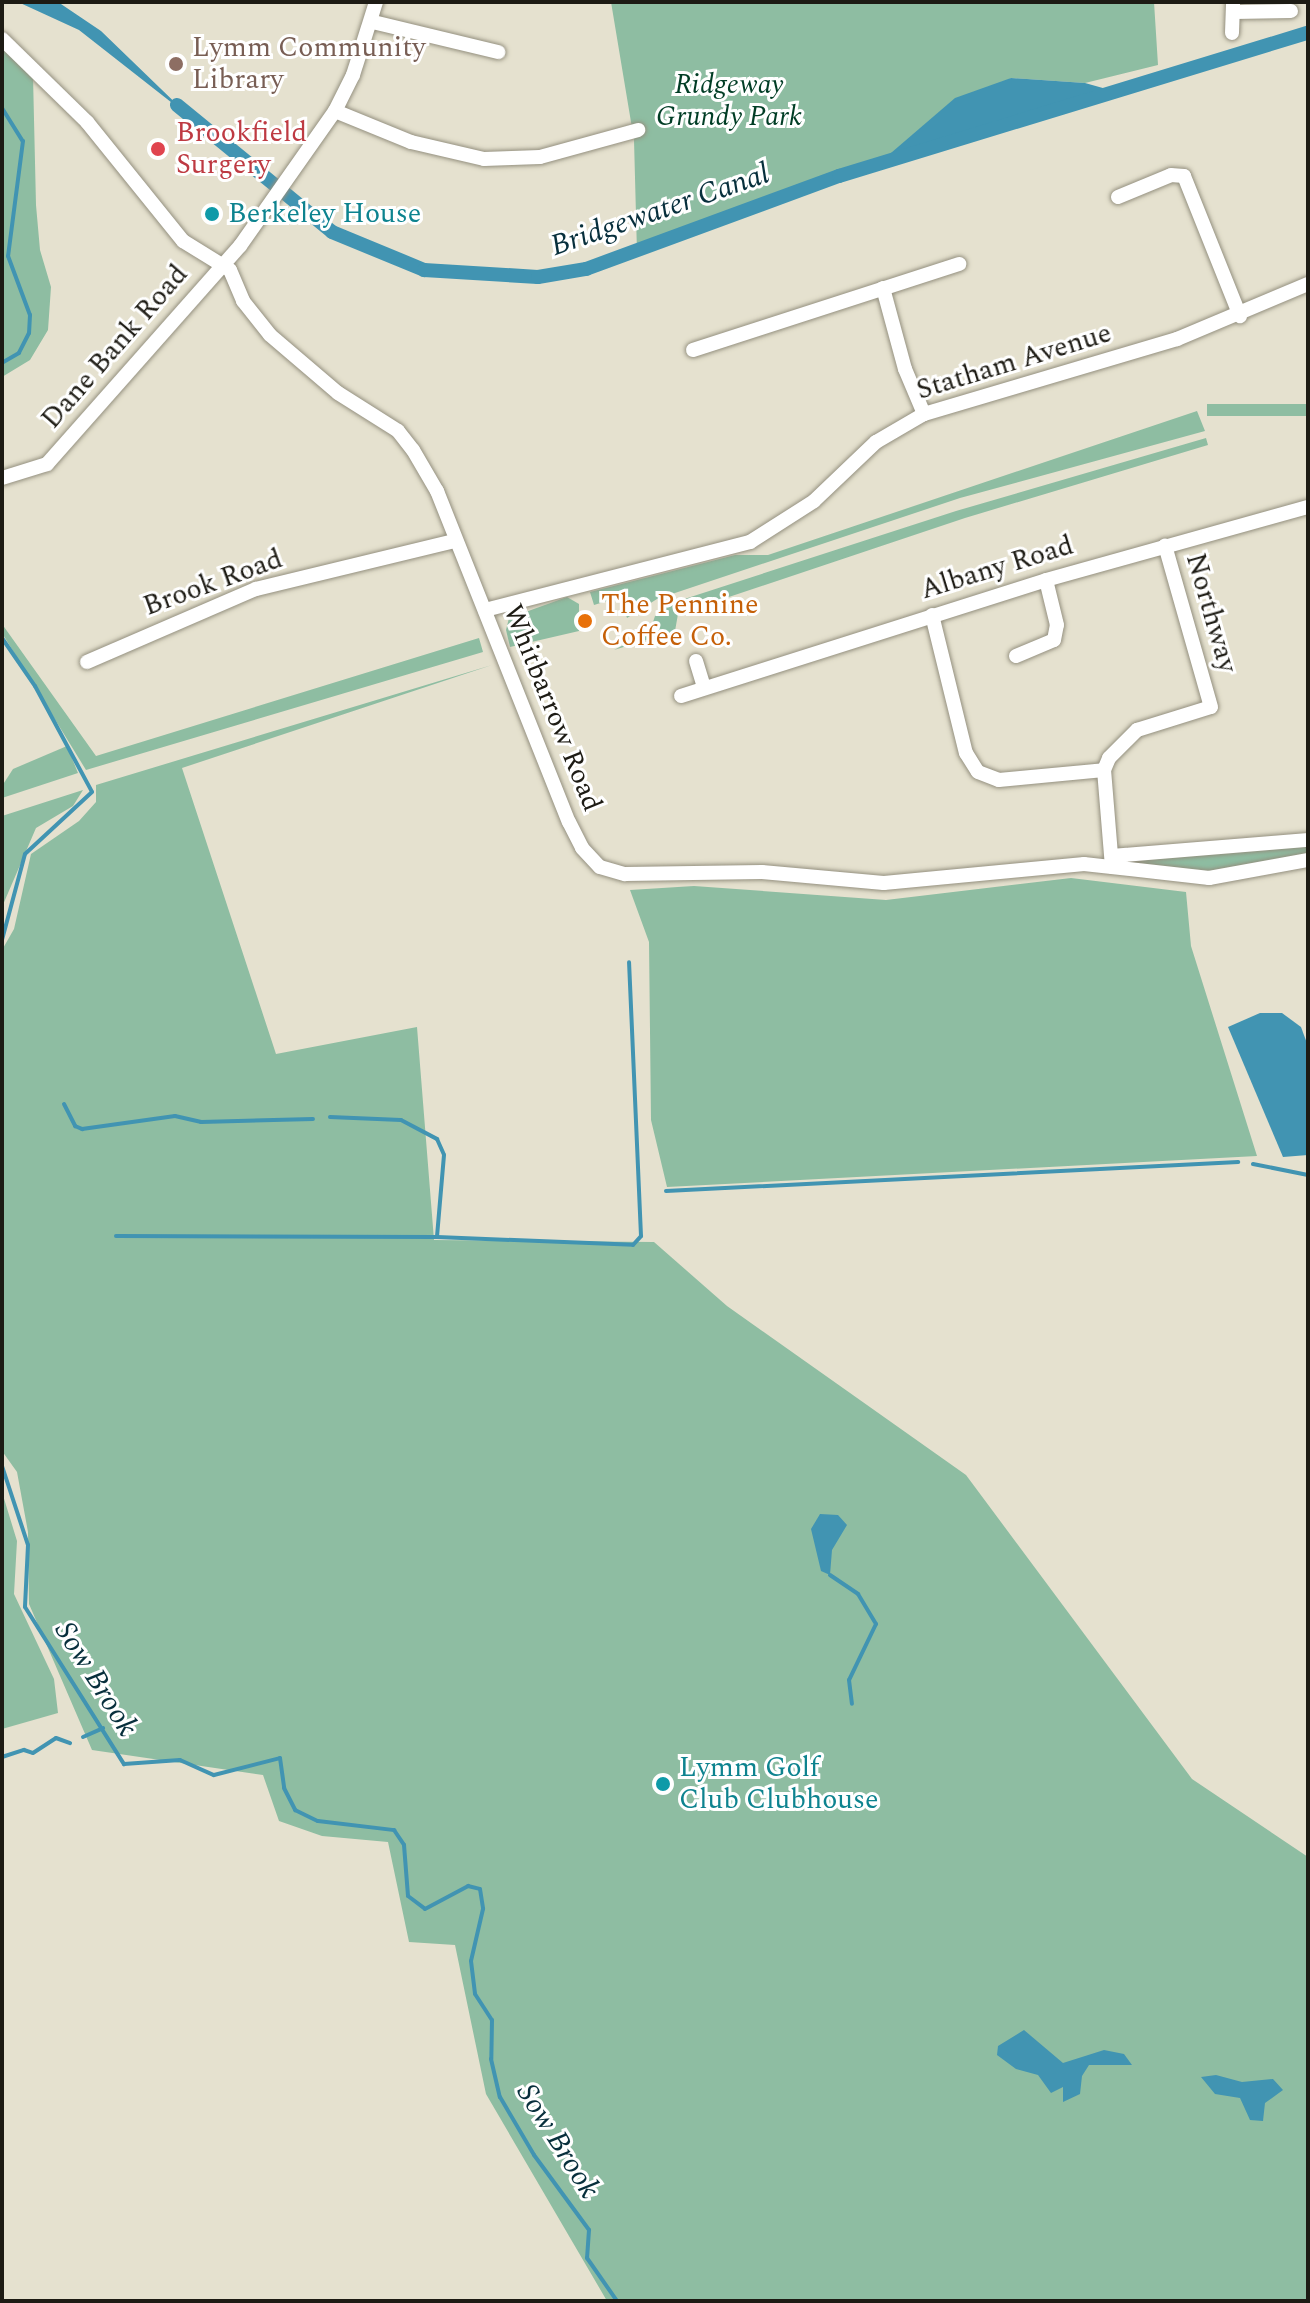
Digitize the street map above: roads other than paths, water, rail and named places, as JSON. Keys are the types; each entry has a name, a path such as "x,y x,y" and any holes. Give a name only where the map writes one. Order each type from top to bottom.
{"street":[{"name":"Dane Bank Road","path":"2,478 47,464 222,265 289,180 335,111 373,22 376,2"},
{"path":"1232,33 1234,7 1291,11"},
{"path":"373,22 498,52"},
{"name":"Whitbarrow Road","path":"2,39 87,122 183,241 222,265 238,280 243,301 270,335 304,367 398,431 427,471 569,822 590,859 610,872 762,872 884,883 1112,861 1209,878 1308,860"},
{"path":"335,111 411,142 484,159 540,157 638,130"},
{"path":"1118,197 1171,175 1187,174 1240,316"},
{"path":"693,350 959,264"},
{"name":"Statham Avenue","path":"485,610 750,542 814,501 876,442 924,414 1240,316 1308,284"},
{"path":"883,288 905,369 924,414"},
{"name":"Albany Road","path":"681,696 1046,580 1308,507"},
{"name":"Brook Road","path":"87,662 256,589 455,541"},
{"name":"Northway","path":"1104,770 1121,743 1137,730 1211,707 1165,545"},
{"path":"1016,656 1047,646 1057,633 1046,580"},
{"path":"932,615 966,753 978,772 999,780 1104,770 1112,861 1308,840"},
{"path":"696,661 704,688"}],"water":[{"path":"18,2 58,2 101,31 190,117 79,30"},
{"path":"1011,78 1085,83 1117,92 877,165 955,98"},
{"path":"1260,1013 1282,1013 1301,1027 1308,1046 1308,1155 1283,1157 1228,1027"},
{"path":"820,1514 838,1515 847,1525 832,1550 830,1575 821,1571 811,1529"},
{"path":"1024,2030 1063,2063 1104,2050 1124,2054 1132,2065 1089,2065 1082,2076 1080,2094 1063,2102 1063,2087 1051,2093 1038,2075 1016,2069 997,2055 998,2046"},
{"path":"1216,2075 1242,2082 1273,2079 1283,2090 1265,2103 1263,2121 1250,2120 1240,2098 1215,2094 1201,2077"}],"waterway":[{"name":"Bridgewater Canal","path":"177,105 332,232 424,270 538,277 586,269 839,176 1308,33"},
{"path":"2,108 23,141 8,256 30,315 29,333 19,353 2,363"},
{"name":"Sow Brook","path":"2,638 35,686 92,792 25,854 2,940"},
{"path":"116,1236 437,1237 633,1245 641,1236 629,962"},
{"path":"64,1104 75,1126 82,1129 175,1116 201,1122 313,1119"},
{"path":"330,1117 401,1120 437,1139 444,1155 437,1237"},
{"path":"666,1191 1238,1162"},
{"path":"1253,1164 1308,1175"},
{"name":"Sow Brook","path":"2,1466 28,1545 25,1607 124,1764 180,1760 214,1775 280,1758 284,1788 295,1810 318,1821 394,1830 404,1845 408,1896 425,1909 468,1886 480,1889 483,1909 471,1961 475,1994 492,2020 491,2059 500,2097 534,2155 589,2230 587,2258 617,2301"},
{"path":"830,1575 858,1594 876,1624 849,1680 852,1704"},
{"path":"83,1737 103,1728"},
{"path":"2,1757 24,1750 33,1753 56,1738 70,1743"}],"place":[{"name":"Lymm Community Library","path":"176,64"},
{"name":"Brookfield Surgery","path":"158,149"},
{"name":"Berkeley House","path":"212,214"},
{"name":"The Pennine Coffee Co.","path":"585,621"},
{"name":"Lymm Golf Club Clubhouse","path":"663,1784"}],"park label":[{"name":"Ridgeway Grundy Park","path":"729,101"}]}
